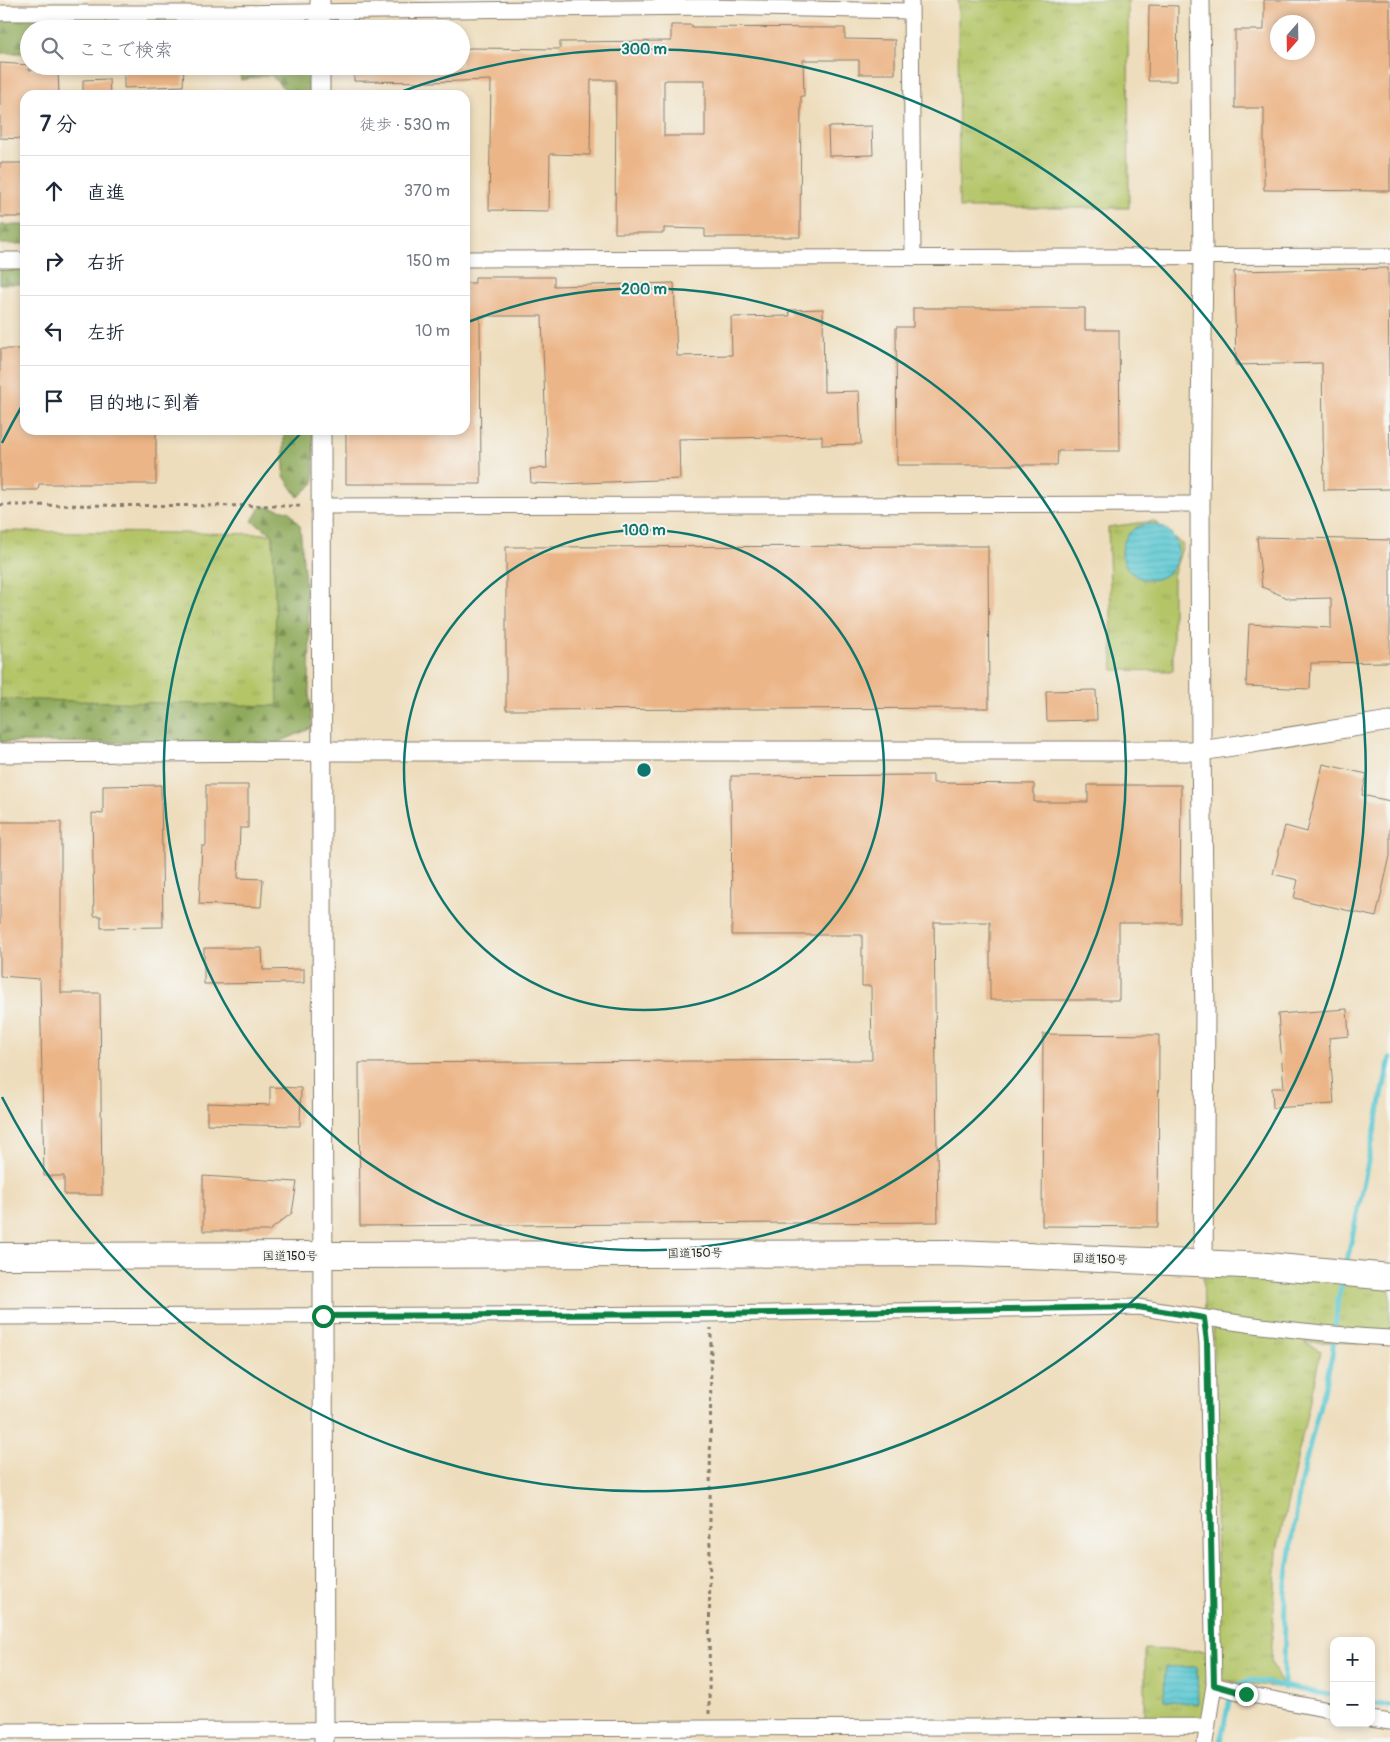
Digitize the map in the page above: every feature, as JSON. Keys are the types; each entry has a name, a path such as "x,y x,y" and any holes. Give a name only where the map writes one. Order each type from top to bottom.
{"highway":[{"name":"国道150号","path":"0,1256 529,1256 724,1252 956,1253 1202,1262 1390,1276"}],"street":[{"path":"1200,0 1203,257 1200,504 1201,751 1205,1013 1202,1262"},
{"path":"0,13 320,13 911,6 913,258"},
{"path":"320,75 320,90"},
{"path":"470,259 1390,256"},
{"path":"0,260 20,260"},
{"path":"321,435 324,1737"},
{"path":"320,506 1200,504"},
{"path":"0,753 322,750 1201,751 1390,721"},
{"path":"0,1317 711,1314 1138,1307 1204,1318 1335,1334 1390,1338"},
{"path":"1204,1318 1207,1342 1221,1686 1208,1726 1205,1742"},
{"path":"1221,1686 1246,1694 1330,1710"},
{"path":"1375,1720 1390,1722"},
{"path":"0,1731 324,1737 709,1729 1208,1726"}],"path":[{"path":"0,505 320,506"},
{"path":"709,1729 711,1314"}],"green space":[{"path":"958,0 1128,0 1129,208 959,208"},
{"path":"320,12 320,20 20,20 20,53 0,53 0,14"},
{"path":"240,75 271,75 241,80"},
{"path":"271,75 320,75 320,90 285,90"},
{"path":"0,225 20,225 20,244 0,244"},
{"path":"0,265 20,265 20,284 0,284"},
{"path":"284,435 313,435 314,483 298,497 284,476"},
{"path":"261,506 289,511 300,526 310,637 309,691 312,728 277,743 0,742 0,699 278,706 273,534 252,521"},
{"path":"1154,521 1183,545 1173,576 1173,671 1113,670 1108,527"},
{"path":"0,531 273,534 279,706 0,704"},
{"path":"1203,1263 1390,1288 1390,1343 1304,1342 1321,1351 1277,1550 1271,1662 1284,1688 1219,1680 1213,1327 1290,1339 1204,1318"},
{"path":"1145,1649 1214,1651 1208,1726 1145,1727"}],"water":[{"path":"1150,524 1165,529 1173,537 1178,552 1173,567 1165,575 1150,580 1135,575 1127,567 1122,552 1127,537 1135,529"},
{"path":"1165,1667 1197,1667 1198,1704 1164,1700"}],"building":[{"path":"1264,0 1390,0 1390,191 1264,190 1264,108 1235,108 1235,30 1264,30"},
{"path":"1149,5 1178,6 1177,81 1148,81"},
{"path":"671,25 692,25 692,27 845,28 845,39 895,40 895,74 859,74 859,60 803,60 804,96 801,96 800,237 705,237 705,229 664,228 664,233 615,233 616,80 591,80 590,155 550,154 549,211 489,210 491,80 432,82 354,81 354,75 470,75 470,48 560,49 560,42 671,41","holes":["705,80 705,136 664,136 664,81"]},
{"path":"0,63 20,64 20,75 58,75 59,90 20,90 20,139 0,138"},
{"path":"124,75 184,75 183,86 124,88"},
{"path":"109,79 110,90 83,90 83,80"},
{"path":"872,126 873,155 829,156 828,127"},
{"path":"0,163 20,163 20,217 0,217"},
{"path":"1388,268 1390,489 1324,490 1322,363 1236,365 1234,271"},
{"path":"475,277 554,277 554,286 674,283 677,356 732,355 731,317 790,316 789,310 823,309 824,392 859,391 861,444 822,445 822,436 679,439 680,479 561,484 531,483 530,469 547,468 542,316 480,316 481,484 346,484 346,435 470,435 470,283 475,283"},
{"path":"913,308 1085,308 1085,330 1119,330 1120,451 1058,451 1057,465 897,465 896,327 913,327"},
{"path":"0,349 20,349 20,435 156,435 156,484 39,484 38,490 0,490"},
{"path":"1257,537 1390,540 1390,662 1311,663 1310,689 1246,686 1249,624 1331,628 1331,598 1290,599 1262,587"},
{"path":"988,546 989,708 506,710 506,547"},
{"path":"1096,690 1097,720 1047,721 1046,691"},
{"path":"1323,764 1367,774 1362,795 1390,801 1390,856 1376,917 1294,898 1298,880 1273,874 1285,826 1307,832"},
{"path":"933,775 933,783 1034,784 1034,802 1088,802 1088,785 1181,785 1180,923 1119,923 1119,1000 990,1000 990,922 934,922 938,1222 360,1226 359,1063 872,1060 871,986 862,986 862,935 732,935 731,776"},
{"path":"161,785 163,927 101,928 101,916 94,916 92,813 103,814 103,786"},
{"path":"206,785 248,785 248,828 240,828 238,878 263,879 261,907 199,904 202,846 206,846"},
{"path":"0,822 61,822 61,993 100,993 102,1195 64,1195 64,1176 44,1176 40,979 0,976"},
{"path":"204,948 262,948 263,970 304,969 304,983 204,984"},
{"path":"1347,1009 1349,1036 1329,1038 1334,1104 1273,1108 1272,1088 1284,1088 1278,1014"},
{"path":"1043,1034 1159,1035 1158,1227 1042,1226"},
{"path":"270,1087 301,1088 300,1126 207,1124 207,1103 270,1105"},
{"path":"203,1176 297,1182 292,1213 269,1231 203,1231"}],"waterway":[{"path":"1346,1266 1390,1058"},
{"path":"1284,1688 1285,1591 1301,1481 1332,1356 1338,1300 1343,1279"},
{"path":"1220,1742 1230,1698 1237,1685 1253,1680 1330,1695"},
{"path":"1375,1704 1390,1706"}],"route":[{"path":"323,1316 711,1314 1138,1307 1204,1318 1207,1342 1214,1685 1246,1694"}]}
